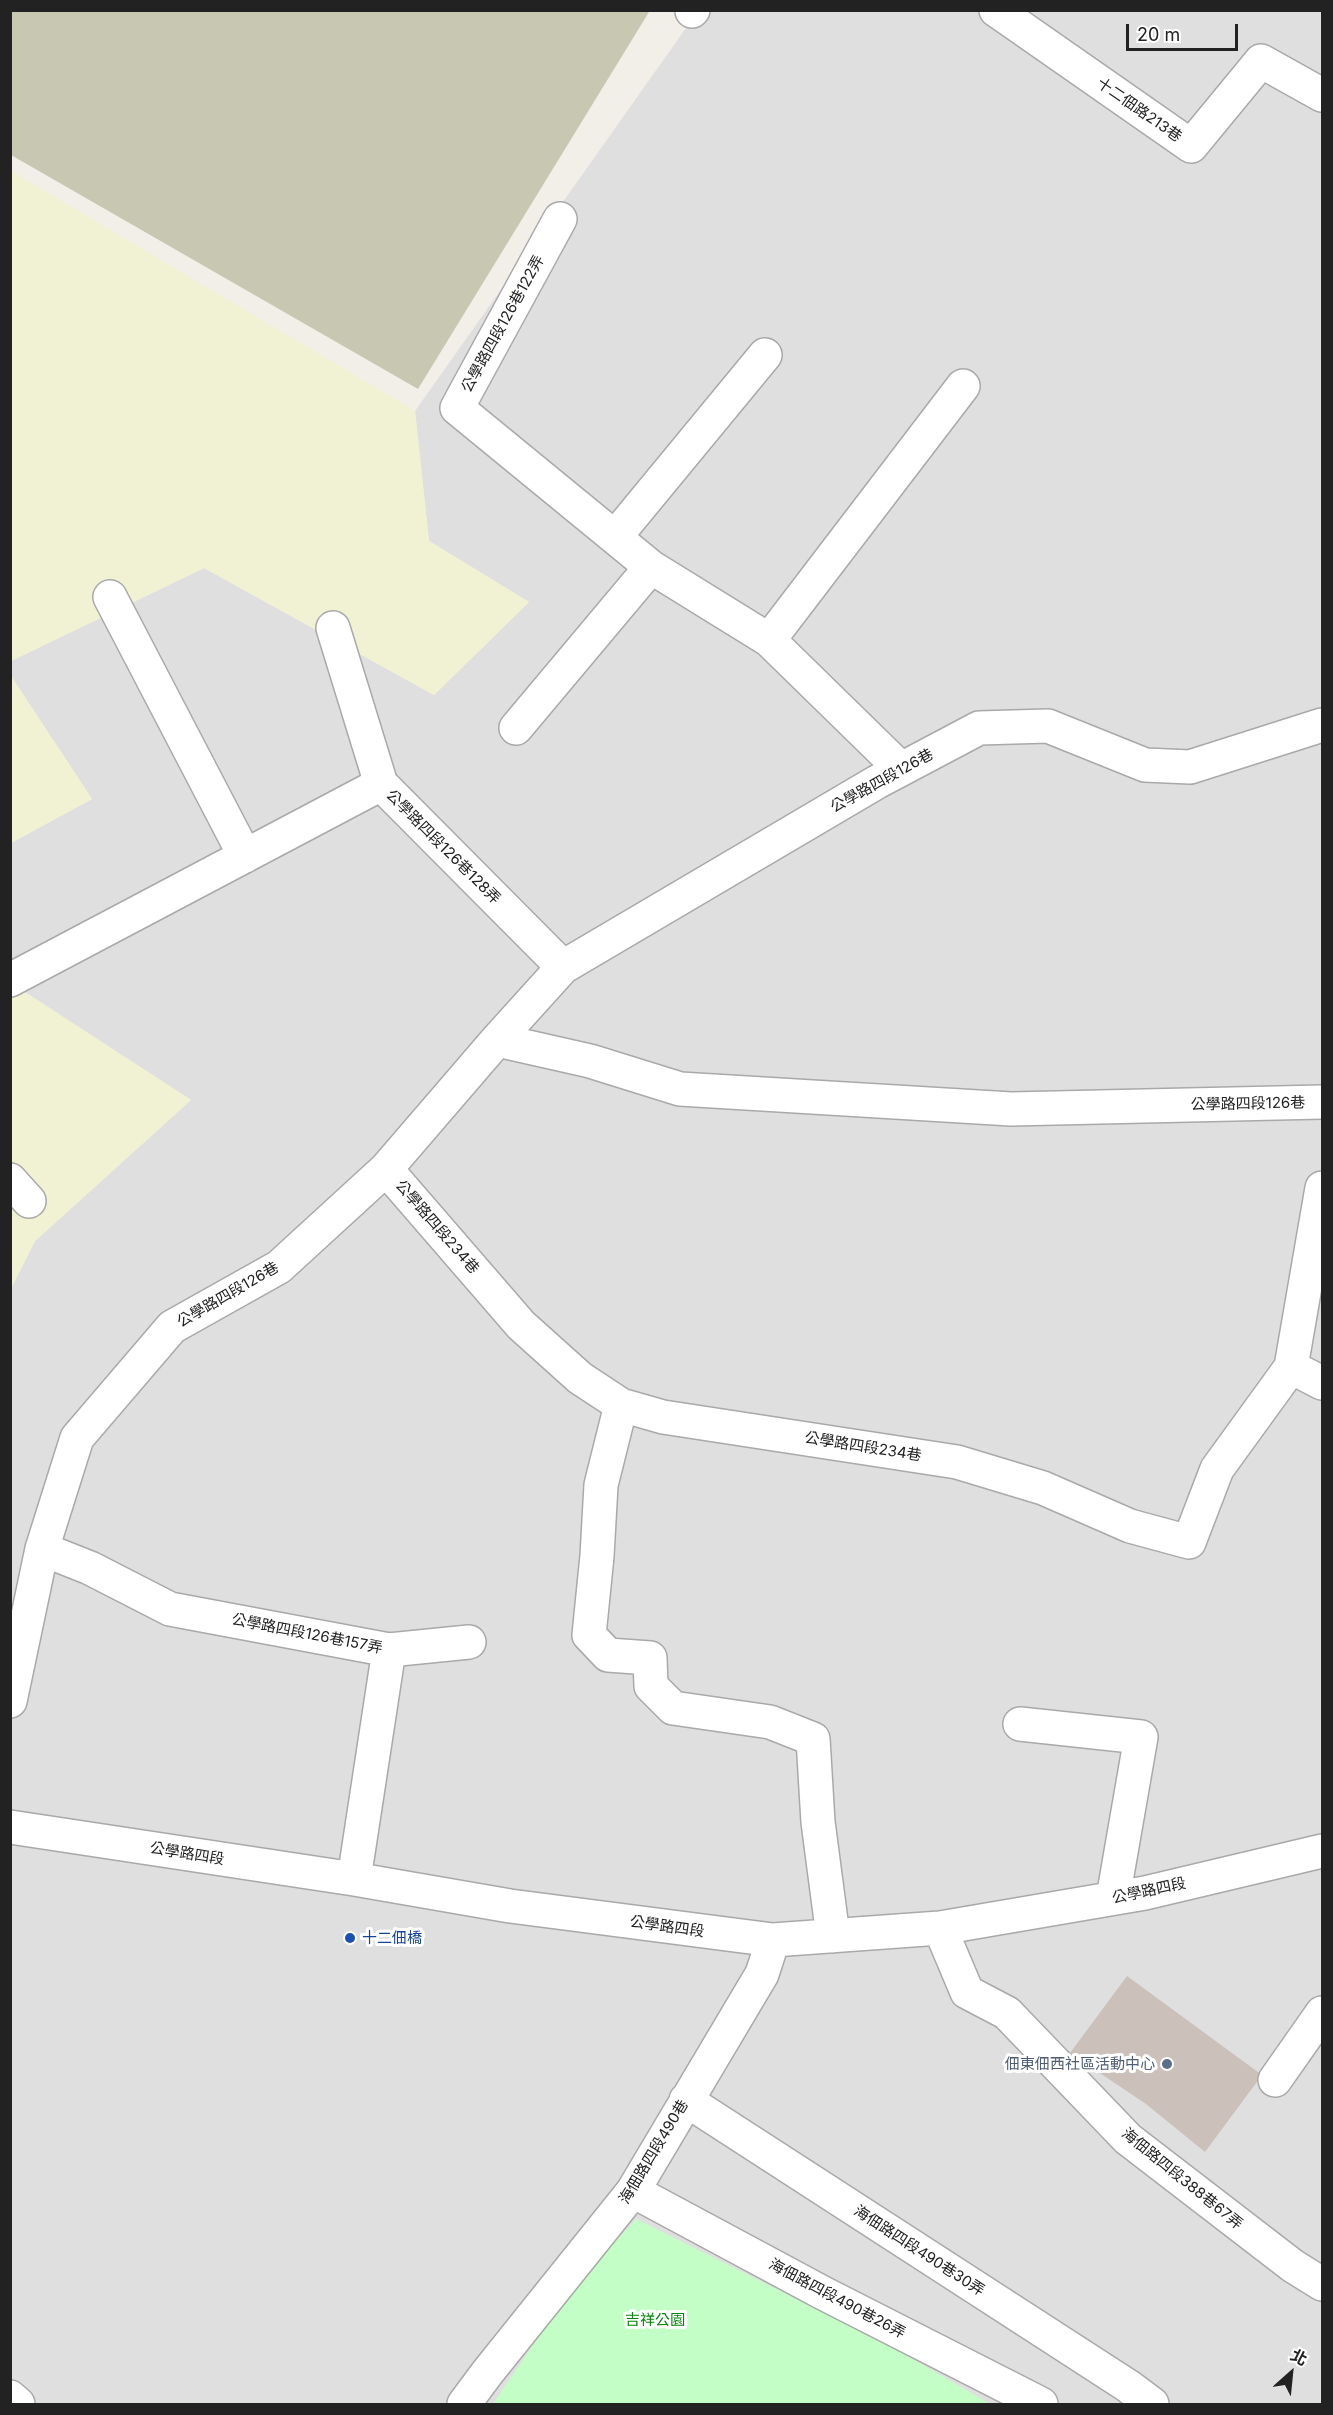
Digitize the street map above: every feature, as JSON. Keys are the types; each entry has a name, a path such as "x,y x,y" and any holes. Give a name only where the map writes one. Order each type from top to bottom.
{"street":[{"name":"十二佃路213巷","path":"996,10 1191,146 1261,61 1323,95"},
{"name":"公學路四段126巷122弄","path":"560,219 457,408 651,567 768,640 901,769"},
{"path":"615,537 765,355"},
{"path":"768,640 963,386"},
{"path":"516,728 651,567"},
{"path":"110,597 245,856"},
{"path":"333,628 381,784"},
{"name":"公學路四段126巷","path":"10,1701 42,1550 77,1438 172,1327 279,1267 386,1169 563,967 901,769 980,728 1048,726 1145,765 1190,767 1323,725"},
{"name":"公學路四段126巷128弄","path":"10,980 381,784 563,967"},
{"name":"公學路四段126巷","path":"497,1040 590,1061 680,1089 1011,1109 1323,1102"},
{"name":"公學路四段234巷","path":"386,1169 521,1325 580,1378 621,1405 663,1417 957,1461 1043,1488 1130,1526 1189,1542 1217,1469 1291,1367"},
{"path":"1323,1188 1291,1367 1323,1383"},
{"path":"621,1405 600,1485 597,1556 589,1635 608,1655 650,1658 651,1686 673,1708 770,1722 813,1739 818,1822 833,1936"},
{"name":"公學路四段126巷157弄","path":"42,1550 90,1568 170,1609 389,1650 354,1879"},
{"path":"389,1650 469,1642"},
{"path":"1020,1724 1141,1737 1113,1898"},
{"name":"公學路四段","path":"10,1827 354,1879 510,1906 773,1940 940,1928 1113,1898 1323,1851"},
{"name":"海佃路四段388巷67弄","path":"940,1928 967,1992 1007,2013 1128,2139 1293,2266 1323,2284"},
{"name":"海佃路四段490巷","path":"464,2404 633,2191 762,1974 773,1940"},
{"path":"1275,2080 1323,2013"},
{"name":"海佃路四段490巷30弄","path":"686,2100 1128,2386 1152,2404"},
{"name":"海佃路四段490巷26弄","path":"633,2191 823,2293 1041,2404"},
{"path":"10,2397 18,2404"}],"shaded area":[{"path":"11,11 649,12 418,389 11,155"},
{"path":"698,11 1322,11 1322,2404 11,2404 10,1289 35,1241 191,1100 11,983 11,843 92,799 11,676 11,661 204,568 434,695 529,602 429,541 415,411"},
{"path":"11,171 415,411 429,541 529,602 434,695 204,568 11,661"},
{"path":"11,676 92,799 10,843"},
{"path":"11,983 191,1100 35,1241 11,1289"}],"green space":[{"name":"吉祥公園","path":"636,2219 890,2346 990,2404 493,2404 569,2292"}],"building":[{"name":"佃東佃西社區活動中心","path":"1127,1976 1262,2075 1205,2152 1146,2104 1070,2053"}],"place":[{"name":"十二佃橋","path":"350,1938"},
{"name":"佃東佃西社區活動中心","path":"1167,2064"}]}
